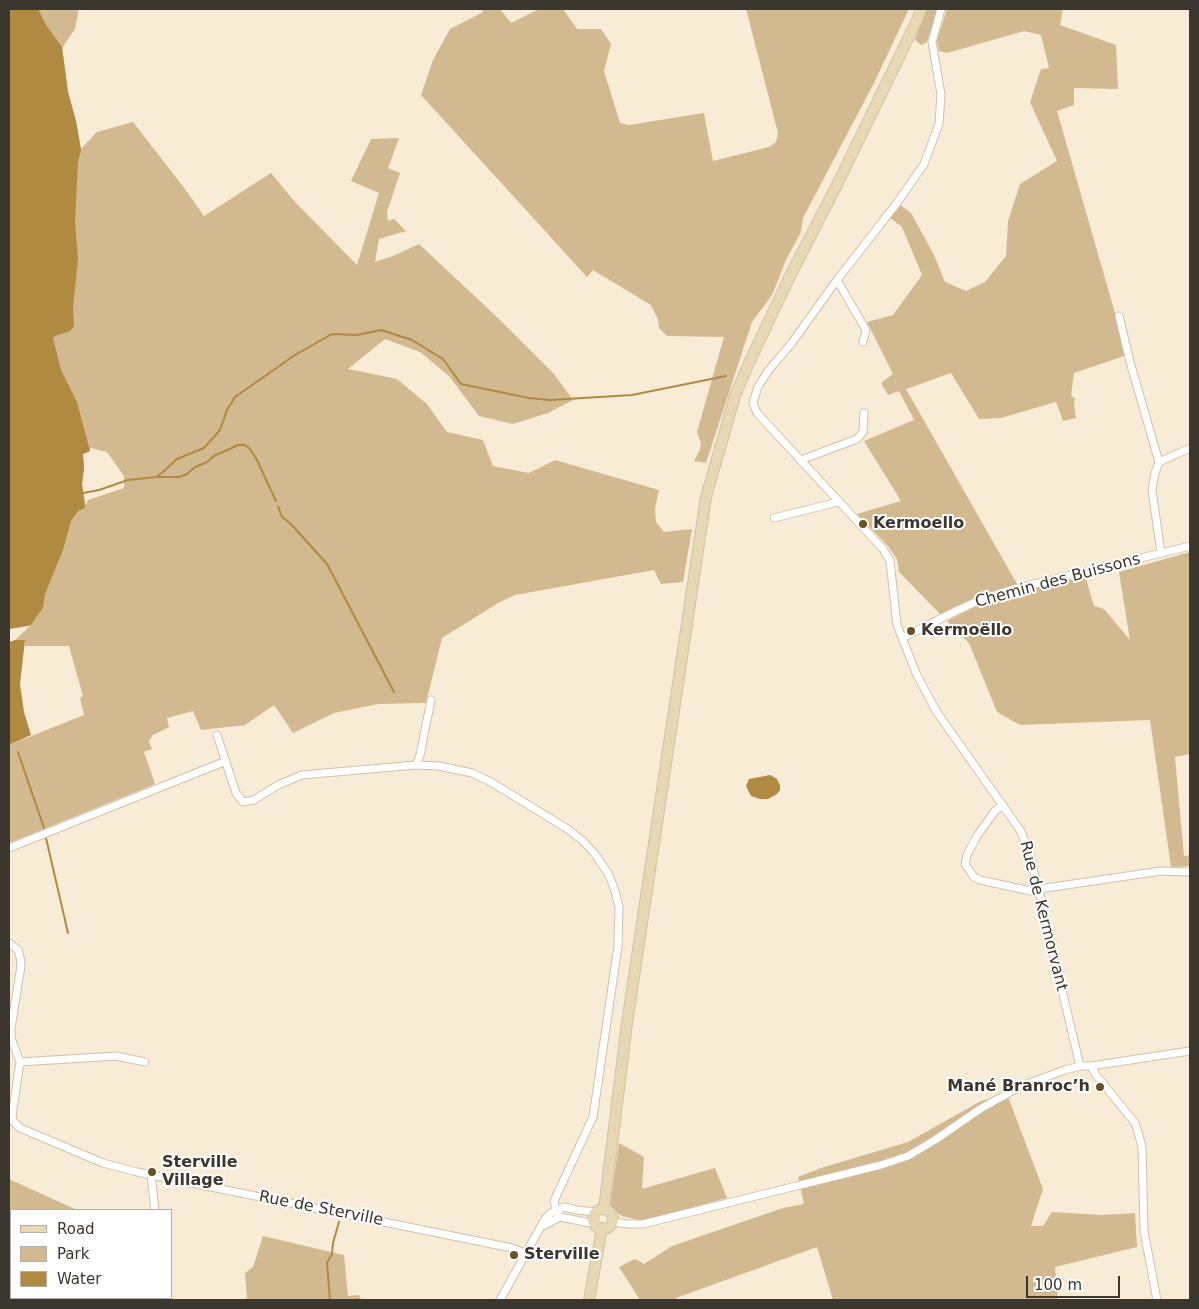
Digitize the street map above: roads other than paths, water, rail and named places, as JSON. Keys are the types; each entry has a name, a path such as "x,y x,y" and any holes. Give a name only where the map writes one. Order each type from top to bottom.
{"main road":[{"path":"589,1300 598,1226 593,1217 600,1210 706,497 735,396 748,363 852,154 921,9"},
{"path":"598,1226 608,1227 612,1222 610,1213 600,1210"}],"street":[{"path":"863,342 866,330 837,280 924,164 939,124 941,94 932,42 941,9"},
{"name":"Rue de Kermorvant","path":"837,280 791,344 768,371 758,387 752,403 756,413 883,549 890,561 897,625 928,698 1020,830 1029,850 1080,1066"},
{"path":"1119,316 1130,362 1159,462 1154,473 1152,490 1161,553"},
{"path":"801,460 857,440 863,432 864,413"},
{"path":"1159,462 1190,448"},
{"path":"774,518 838,502"},
{"name":"Chemin des Buissons","path":"902,638 980,600 1010,590 1190,546"},
{"path":"416,765 420,755 430,700"},
{"path":"217,735 236,793 243,802 254,800 278,785 302,775 416,765 439,766 472,773 491,782 566,828 583,841 595,854 609,875 615,891 619,907 618,946 593,1117 554,1201 558,1214"},
{"path":"9,848 226,761"},
{"path":"1003,805 995,811 977,836 964,864 974,877 980,880 1039,891 1161,870 1190,872"},
{"name":"Rue de Sterville","path":"9,943 18,950 21,966 11,1028 12,1043 20,1062 11,1120 20,1128 103,1163 151,1175 503,1246 525,1253"},
{"path":"612,1222 643,1224 881,1165 908,1156 980,1109 1021,1086 1080,1066 1190,1051"},
{"path":"20,1062 116,1056 145,1062"},
{"path":"1091,1066 1096,1075 1131,1118 1138,1132 1142,1147 1144,1231 1157,1300"},
{"path":"151,1175 155,1209"},
{"path":"560,1189 564,1207"},
{"path":"564,1207 577,1210 600,1210"},
{"path":"500,1300 545,1219 558,1214 564,1207"},
{"path":"558,1214 598,1226"}],"water":[{"path":"9,9 38,9 46,25 62,47 68,92 76,121 81,150 78,162 75,222 78,259 73,307 74,326 70,331 53,338 61,370 77,402 90,451 83,454 82,484 85,508 78,511 71,521 63,550 45,594 43,608 31,625 9,629"},
{"path":"25,640 20,684 24,712 31,735 9,745 9,642"},
{"path":"770,775 777,779 780,785 780,790 777,794 768,799 751,796 746,786 749,779"}],"waterway":[{"path":"83,493 99,490 128,480 156,477 177,459 204,448 220,430 227,410 235,397 295,355 332,334 357,335 381,330 412,340 443,359 461,384 529,398 550,400 632,395 726,376"},
{"path":"156,477 179,477 187,474 214,456 238,445 245,445 256,458 276,501"},
{"path":"278,506 282,517 291,524 327,564 394,692"},
{"path":"18,752 44,828"},
{"path":"46,838 68,933"},
{"path":"330,1300 327,1263 332,1254 339,1222"}],"place":[{"name":"Kermoello","path":"863,524"},
{"name":"Kermoëllo","path":"911,631"},
{"name":"Mané Branroc’h","path":"1100,1087"},
{"name":"Sterville Village","path":"152,1172"},
{"name":"Sterville","path":"514,1255"}]}
